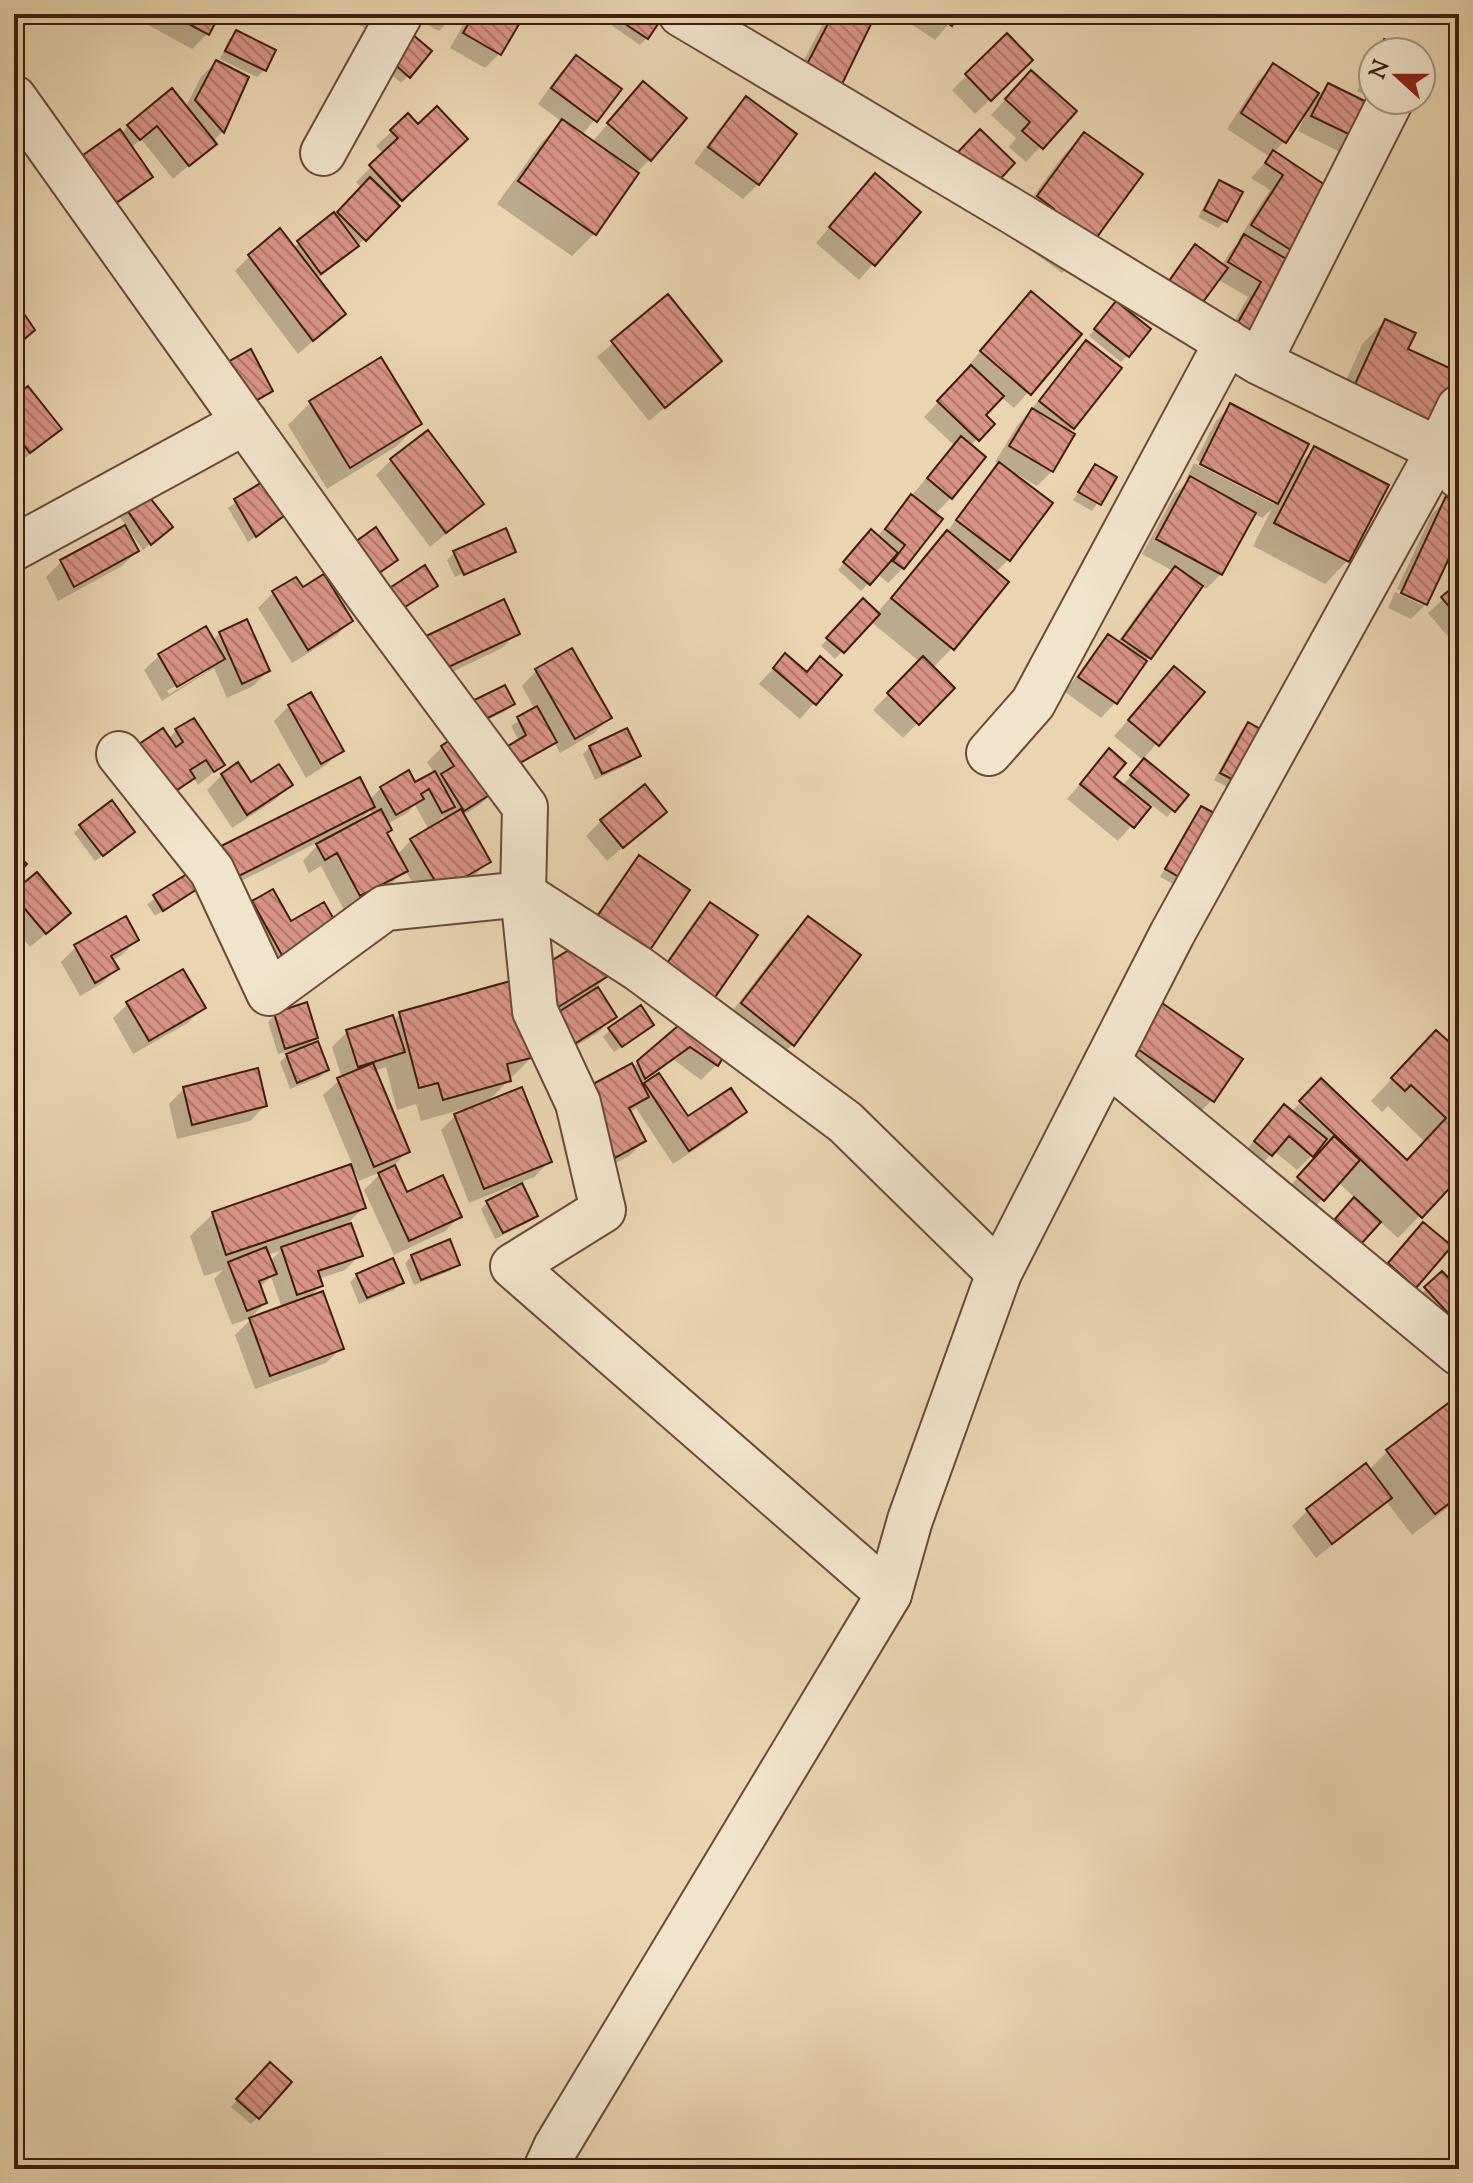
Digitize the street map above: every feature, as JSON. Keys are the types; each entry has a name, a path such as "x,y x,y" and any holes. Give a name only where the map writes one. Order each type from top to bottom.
{"street":[{"path":"323,153 400,14"},
{"path":"681,14 1243,352 1449,463"},
{"path":"14,98 370,598 525,807 523,894 535,1011 578,1103 603,1210 513,1266 889,1594"},
{"path":"989,753 1033,703 1382,116"},
{"path":"546,2169 632,2019 889,1594 910,1520 999,1273 1172,934 1449,463 1459,408"},
{"path":"14,548 245,422"},
{"path":"119,754 212,871 269,993 385,908 523,894 639,969 845,1122 999,1273"},
{"path":"1107,1062 1459,1353"}],"building":[{"path":"170,14 220,14 209,35"},
{"path":"474,14 525,14 501,55 463,33"},
{"path":"614,14 662,14 664,15 648,39"},
{"path":"833,14 875,16 841,86 806,66"},
{"path":"934,14 960,14 952,26"},
{"path":"236,30 276,50 266,71 225,51"},
{"path":"1007,33 1033,60 991,101 965,74"},
{"path":"412,34 432,51 410,78 390,60"},
{"path":"576,55 622,89 597,122 551,88"},
{"path":"216,60 249,77 224,133 195,100"},
{"path":"1273,63 1319,93 1286,143 1241,113"},
{"path":"1031,70 1077,111 1043,149 1022,131 1030,122 1005,99"},
{"path":"643,81 687,118 651,161 607,123"},
{"path":"1328,83 1357,97 1357,116 1373,116 1361,140 1311,116"},
{"path":"172,88 217,144 189,166 157,126 140,140 127,125"},
{"path":"746,96 797,134 759,185 708,147"},
{"path":"437,106 468,139 402,201 369,165 398,138 390,130 408,113 418,124"},
{"path":"562,119 639,173 596,235 518,181"},
{"path":"120,129 153,177 109,208 76,160"},
{"path":"980,129 1015,163 992,188 956,154"},
{"path":"1084,132 1143,174 1086,252 1045,221 1054,209 1037,196"},
{"path":"1273,150 1334,191 1294,252 1251,225 1283,175 1265,163"},
{"path":"875,173 921,212 875,266 829,227"},
{"path":"370,177 400,206 366,241 337,212"},
{"path":"1219,180 1243,192 1227,222 1204,210"},
{"path":"334,212 359,246 321,274 297,241"},
{"path":"280,228 346,314 313,341 248,255"},
{"path":"1244,234 1293,263 1251,335 1236,326 1261,282 1228,262"},
{"path":"1195,244 1228,268 1194,314 1162,291"},
{"path":"1031,291 1082,334 1031,395 980,351"},
{"path":"668,294 722,361 665,408 611,341"},
{"path":"14,299 35,330 14,348"},
{"path":"1116,301 1151,329 1129,357 1094,329"},
{"path":"1385,319 1416,333 1408,349 1456,371 1428,434 1349,397"},
{"path":"1086,340 1122,368 1074,429 1039,401"},
{"path":"251,349 273,391 250,404 228,362"},
{"path":"381,357 422,424 350,468 309,401"},
{"path":"971,365 1004,396 986,415 995,424 979,441 937,401"},
{"path":"14,370 24,381 14,391"},
{"path":"28,386 62,429 30,453 14,432 14,397"},
{"path":"1230,403 1309,444 1278,504 1200,464"},
{"path":"1032,408 1075,434 1053,472 1009,446"},
{"path":"428,430 484,504 446,533 390,459"},
{"path":"961,436 986,457 952,499 927,478"},
{"path":"1314,446 1389,485 1349,562 1274,523"},
{"path":"999,462 1053,503 1010,561 956,520"},
{"path":"1095,464 1117,477 1101,505 1078,492"},
{"path":"1190,476 1256,513 1222,575 1156,539"},
{"path":"264,481 289,512 256,537 234,499"},
{"path":"139,484 173,527 151,545 118,497"},
{"path":"911,494 943,519 904,569 893,561 905,545 885,529"},
{"path":"1446,496 1459,503 1459,537 1427,605 1401,593"},
{"path":"125,525 139,551 74,587 60,560"},
{"path":"376,527 398,560 373,577 351,545"},
{"path":"506,528 516,552 464,575 453,551"},
{"path":"871,529 898,553 870,585 843,562"},
{"path":"947,530 1009,582 954,650 891,598"},
{"path":"425,565 438,586 397,612 385,591"},
{"path":"1175,566 1203,586 1151,659 1122,639"},
{"path":"324,574 353,621 308,650 272,591 296,577 303,587"},
{"path":"1459,582 1459,618 1441,597"},
{"path":"863,598 880,614 844,653 826,638"},
{"path":"504,599 520,634 442,670 426,636"},
{"path":"247,619 270,671 242,684 219,632"},
{"path":"206,626 225,659 177,687 158,654"},
{"path":"1108,634 1147,661 1117,704 1078,677"},
{"path":"572,648 612,718 575,739 535,669"},
{"path":"785,653 807,672 820,656 842,675 816,705 773,668"},
{"path":"923,656 955,688 919,725 887,693"},
{"path":"1174,666 1205,692 1159,746 1128,720"},
{"path":"505,685 515,704 474,725 464,705"},
{"path":"311,692 344,751 321,764 288,705"},
{"path":"537,706 557,742 513,767 503,749 526,735 517,717"},
{"path":"194,718 225,765 214,772 206,760 190,770 195,778 171,794 139,744 163,728 176,747 183,742 175,729"},
{"path":"1248,722 1269,734 1241,784 1220,773"},
{"path":"627,728 641,756 602,774 589,746"},
{"path":"464,731 499,789 464,811 441,774 454,766 441,746"},
{"path":"1109,748 1126,763 1114,777 1151,807 1134,828 1080,784"},
{"path":"1144,758 1189,795 1175,812 1130,775"},
{"path":"238,762 251,782 279,764 293,785 247,815 221,774"},
{"path":"409,770 415,782 435,771 455,807 442,813 429,789 421,794 424,799 396,815 380,787"},
{"path":"360,777 375,807 231,880 215,849"},
{"path":"645,784 667,812 623,848 600,820"},
{"path":"112,800 135,832 103,856 79,825"},
{"path":"1201,806 1220,816 1184,880 1165,869"},
{"path":"381,809 392,830 387,833 408,871 360,896 337,853 325,860 316,844"},
{"path":"461,809 491,862 441,891 410,839"},
{"path":"14,851 27,864 14,878"},
{"path":"639,855 690,890 646,956 594,921"},
{"path":"195,869 205,884 163,911 153,895"},
{"path":"37,872 71,913 46,934 14,896 14,891"},
{"path":"273,889 291,921 324,902 339,928 284,959 252,901"},
{"path":"710,902 758,935 711,1003 663,969"},
{"path":"126,916 139,940 111,956 119,969 95,983 74,945"},
{"path":"808,916 861,955 794,1046 741,1003"},
{"path":"587,939 621,968 552,1011 541,967"},
{"path":"183,969 206,1008 149,1041 126,1002"},
{"path":"514,980 535,1057 507,1064 511,1081 443,1100 438,1083 419,1088 399,1012"},
{"path":"598,987 617,1017 568,1048 549,1018"},
{"path":"307,1002 318,1038 285,1049 274,1013"},
{"path":"1162,1003 1243,1059 1214,1102 1132,1045"},
{"path":"641,1005 654,1025 622,1047 608,1028"},
{"path":"393,1015 405,1052 358,1067 346,1030"},
{"path":"686,1019 728,1049 718,1066 690,1047 645,1079 637,1061"},
{"path":"1436,1030 1459,1051 1459,1178 1422,1218 1299,1101 1321,1078 1407,1160 1446,1118 1411,1085 1405,1091 1391,1078"},
{"path":"318,1041 329,1070 297,1083 286,1054"},
{"path":"373,1063 410,1152 374,1167 337,1078"},
{"path":"632,1063 649,1097 629,1108 646,1141 615,1158 580,1091"},
{"path":"258,1068 267,1106 192,1125 183,1087"},
{"path":"659,1073 688,1116 731,1088 747,1112 689,1151 644,1083"},
{"path":"522,1087 552,1162 484,1189 454,1114"},
{"path":"1284,1104 1327,1139 1313,1157 1289,1136 1272,1156 1254,1141"},
{"path":"1334,1136 1360,1160 1324,1201 1297,1177"},
{"path":"351,1164 366,1208 226,1255 212,1212"},
{"path":"395,1165 407,1192 443,1175 462,1217 409,1241 378,1173"},
{"path":"522,1183 538,1216 503,1233 486,1201"},
{"path":"1354,1197 1381,1222 1361,1244 1335,1219"},
{"path":"1423,1222 1452,1246 1416,1288 1388,1263"},
{"path":"351,1223 363,1256 318,1271 323,1286 297,1295 281,1247"},
{"path":"450,1239 460,1265 421,1280 411,1255"},
{"path":"266,1247 277,1274 259,1281 267,1303 247,1311 228,1262"},
{"path":"393,1258 404,1283 367,1298 356,1274"},
{"path":"1442,1271 1459,1289 1459,1325 1424,1287"},
{"path":"323,1291 344,1349 270,1376 249,1318"},
{"path":"1459,1395 1459,1496 1435,1514 1386,1450"},
{"path":"1366,1463 1392,1498 1332,1544 1306,1509"},
{"path":"270,2062 292,2082 259,2119 236,2099"}]}
